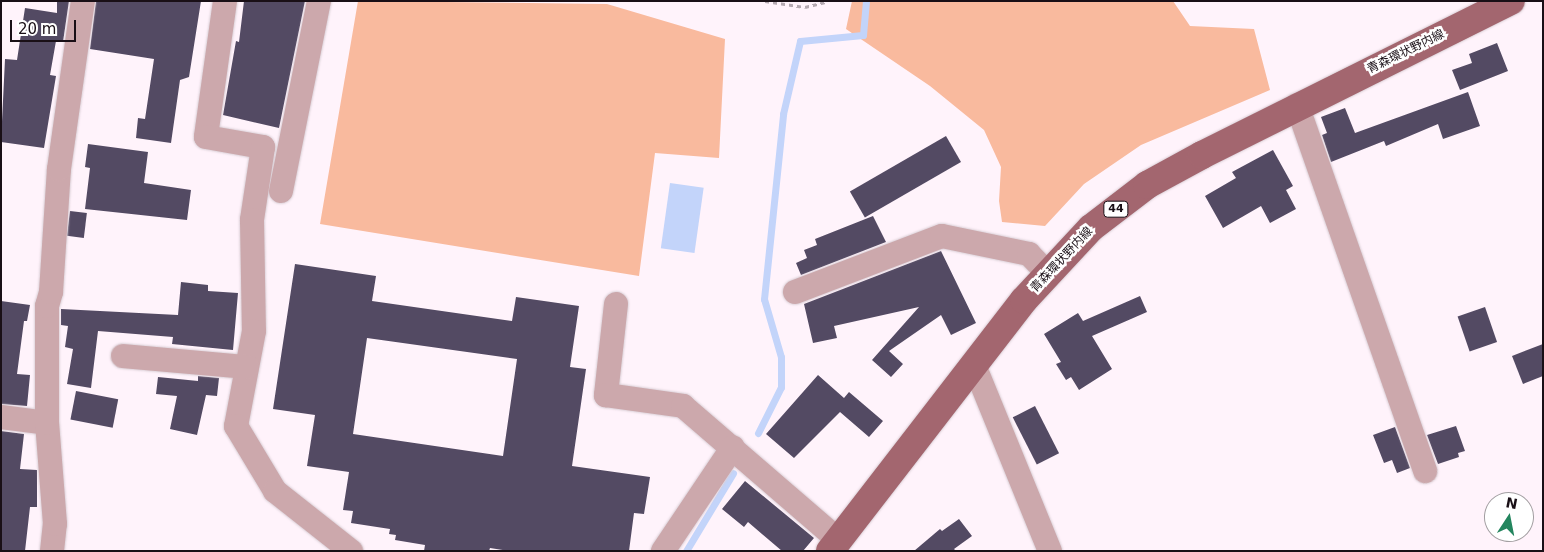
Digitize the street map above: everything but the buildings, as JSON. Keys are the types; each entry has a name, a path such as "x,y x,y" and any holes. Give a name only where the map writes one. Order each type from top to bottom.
{"main road":[{"name":"青森環状野内線","path":"834,546 974,365 1048,274 1091,228 1147,185 1297,105 1511,1"}],"street":[{"path":"52,551 54,524 47,423 46,306 51,292 59,169 83,1"},
{"path":"225,1 206,137 263,147 252,220 254,331 236,426 275,491 351,551"},
{"path":"281,191 319,1"},
{"path":"1297,105 1426,471"},
{"path":"795,292 942,236 1029,254 1048,274"},
{"path":"616,304 606,395 683,406 733,447 834,546"},
{"path":"123,356 247,367"},
{"path":"974,365 1050,551"},
{"path":"1,417 47,423"},
{"path":"664,551 733,447"}],"path":[{"path":"764,1 805,6 825,2"}],"shaded area":[{"path":"358,1 607,4 725,39 719,158 655,153 639,276 320,224"},
{"path":"852,1 1173,1 1190,26 1254,29 1270,90 1141,145 1084,184 1045,226 1002,222 999,201 1001,167 984,130 930,86 846,29"}],"water":[{"path":"670,183 704,188 694,253 661,248"}],"waterway":[{"path":"758,433 781,387 781,357 764,299 783,114 800,41 863,35 866,1"},
{"path":"686,551 733,473"}]}
